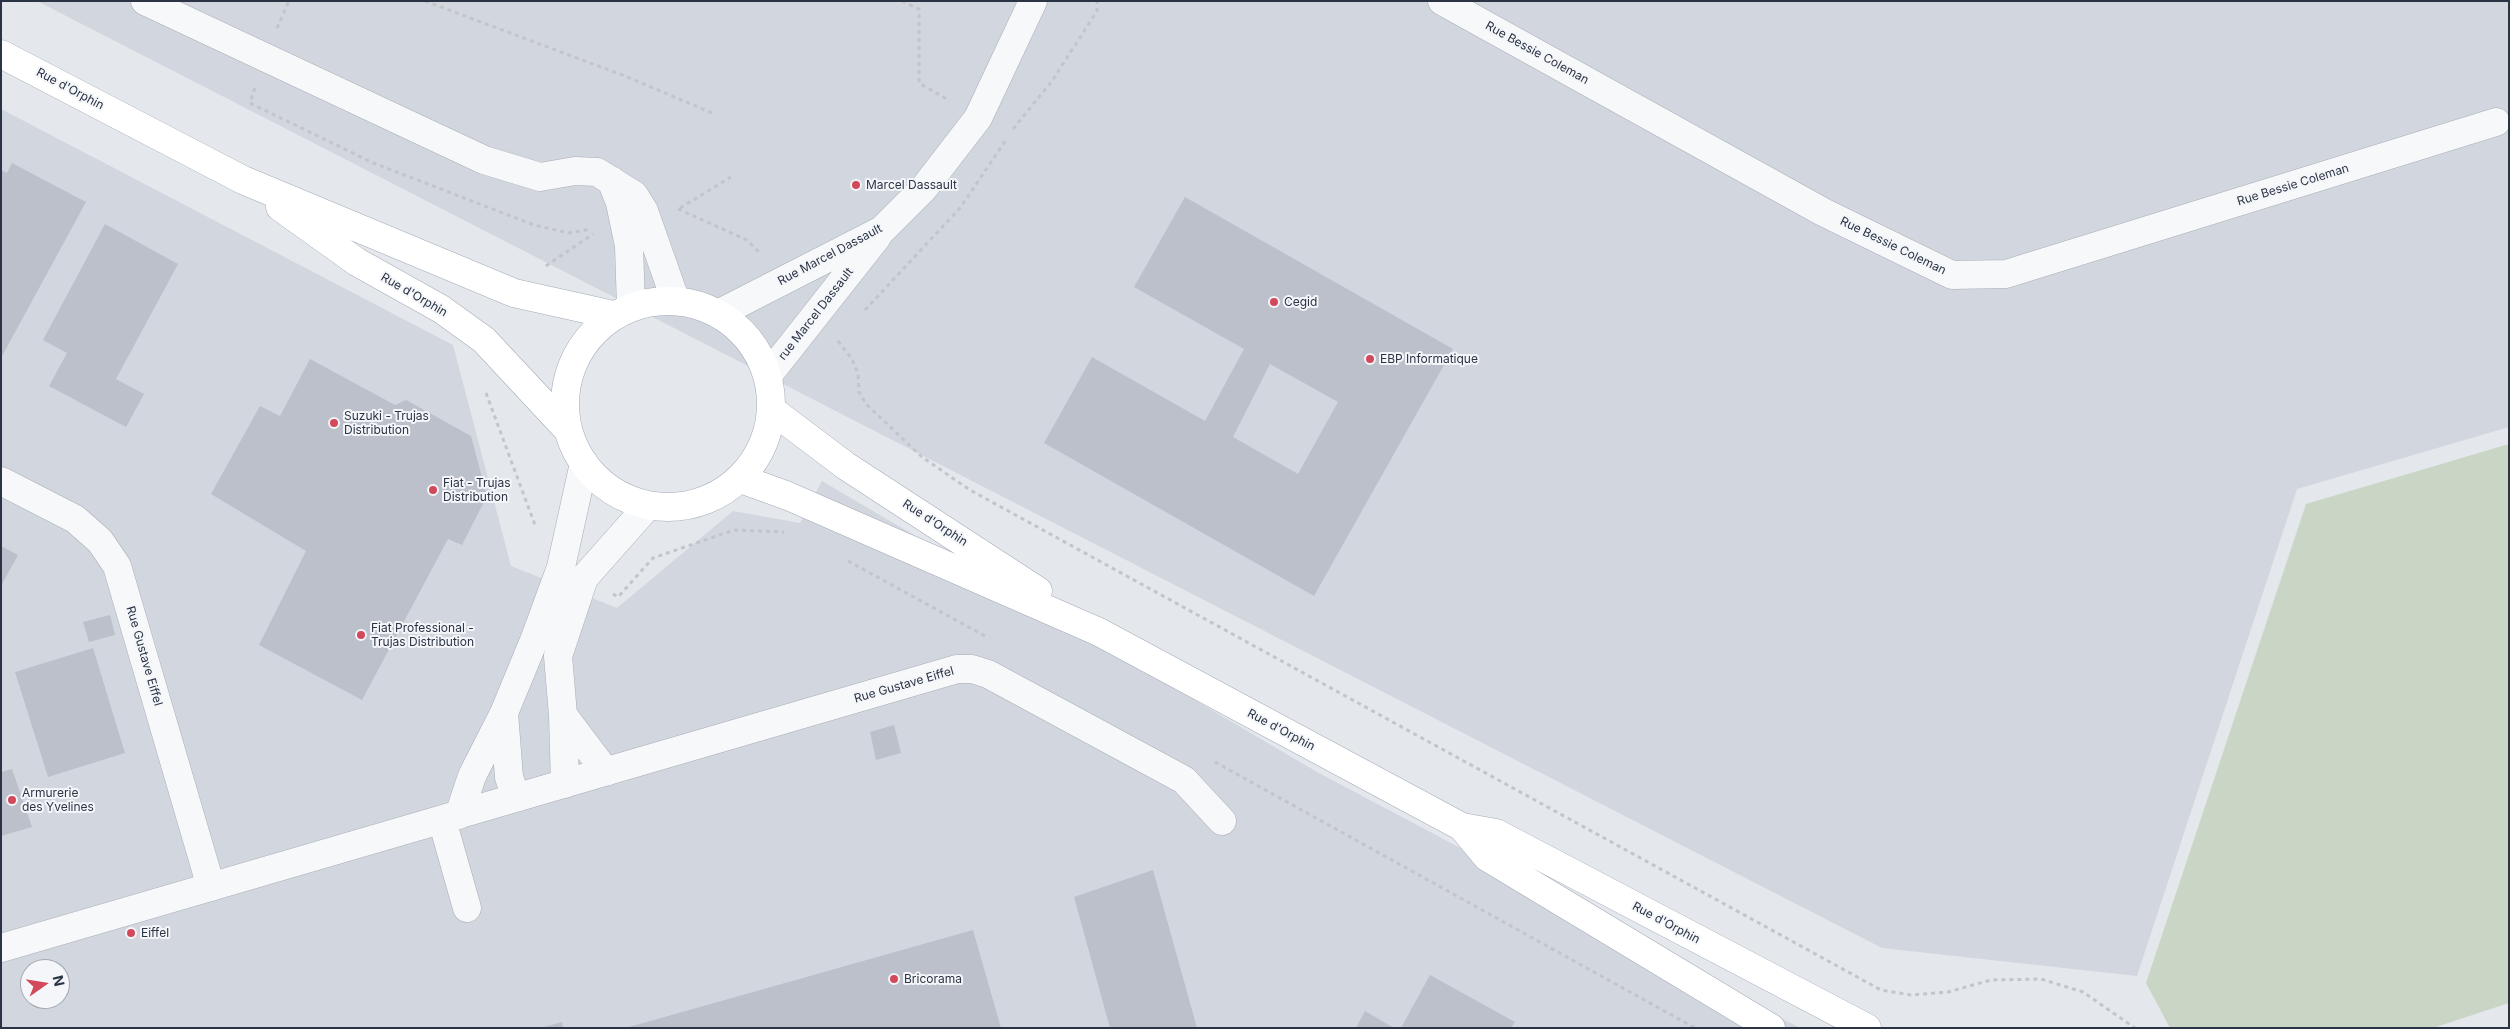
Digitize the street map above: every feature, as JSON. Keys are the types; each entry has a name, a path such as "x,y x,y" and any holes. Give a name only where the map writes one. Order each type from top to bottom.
{"main road":[{"name":"Rue d'Orphin","path":"1,54 244,180 514,292 622,311"},
{"name":"Rue d'Orphin","path":"244,180 356,262 441,309 484,340 567,429"},
{"path":"675,299 720,313 749,338 769,374 772,411 764,448 741,479 704,502 662,508 646,508 596,480 578,456 567,429 564,397 571,365 588,337 622,311 643,302 675,299"},
{"name":"Rue d'Orphin","path":"772,411 846,466 1099,632"},
{"name":"Rue d'Orphin","path":"741,479 804,503 1099,632 1462,827 1496,834 1867,1028"},
{"name":"Rue d'Orphin","path":"1462,827 1487,856 1771,1028"}],"street":[{"path":"145,1 484,160 540,177 575,171 597,172 634,195 647,217 675,299"},
{"name":"Rue Bessie Coleman","path":"1442,1 1814,207 1952,275 2006,274 2496,122"},
{"name":"Rue Marcel Dassault","path":"720,313 882,230 924,188 978,118 1008,58 1027,8"},
{"path":"611,180 620,204 629,246 622,311"},
{"name":"rue Marcel Dassault","path":"769,374 882,230"},
{"path":"467,908 450,818 504,713 535,638 561,567 584,463"},
{"name":"Rue Gustave Eiffel","path":"1,482 75,519 100,541 116,566 211,887"},
{"path":"565,784 563,715 558,656 584,578 616,539 646,508"},
{"name":"Rue Gustave Eiffel","path":"1,948 957,669 972,669 988,674 1184,780 1222,821"},
{"path":"504,713 509,777 516,798"},
{"path":"563,715 606,772"}],"path":[{"path":"425,1 625,76 712,113"},
{"path":"902,1 918,9 919,83 978,118"},
{"path":"679,209 731,177"},
{"path":"837,340 852,359 858,374 858,392 866,404 922,457 970,490 1881,990 1912,995 1948,992 1991,980 2041,979 2083,992 2134,1028"}],"shaded area":[{"path":"37,1 2509,1 2509,427 2297,489 2137,976 1882,948"},
{"path":"1,109 453,345 511,566 617,608 733,511 800,523 822,481 1317,772 1800,1028 1,1028"}],"green space":[{"path":"2509,444 2509,1003 2433,1028 2170,1028 2146,983 2306,504"}],"building":[{"path":"12,163 86,202 1,358 1,170 7,173"},
{"path":"1185,197 1453,349 1314,596 1044,443 1092,357 1205,421 1244,349 1134,287","holes":["1270,364 1338,402 1298,474 1233,437"]},
{"path":"105,224 178,264 116,379 144,394 126,427 49,386 67,353 43,340"},
{"path":"310,359 395,405 406,400 471,436 487,496 462,545 448,539 362,700 259,645 306,551 211,494 260,406 280,416"},
{"path":"1,546 18,555 1,586"},
{"path":"110,615 115,635 89,642 83,622"},
{"path":"93,648 125,753 48,777 15,672"},
{"path":"894,725 901,753 876,760 870,732"},
{"name":"Armurerie des Yvelines","path":"12,769 32,827 1,836 1,772"},
{"path":"1153,870 1197,1028 1110,1028 1074,897"},
{"name":"Bricorama","path":"973,930 1001,1028 629,1028 629,1027"},
{"path":"1430,975 1515,1022 1511,1028 1401,1028"},
{"path":"1365,1011 1394,1028 1356,1028"},
{"path":"562,1022 563,1028 544,1027"}],"place":[{"name":"Marcel Dassault","path":"856,185"},
{"name":"Cegid","path":"1274,302"},
{"name":"EBP Informatique","path":"1370,359"},
{"name":"Suzuki - Trujas Distribution","path":"334,423"},
{"name":"Fiat - Trujas Distribution","path":"433,490"},
{"name":"Fiat Professional - Trujas Distribution","path":"361,635"},
{"name":"Armurerie des Yvelines","path":"12,800"},
{"name":"Eiffel","path":"131,933"},
{"name":"Bricorama","path":"894,979"}]}
